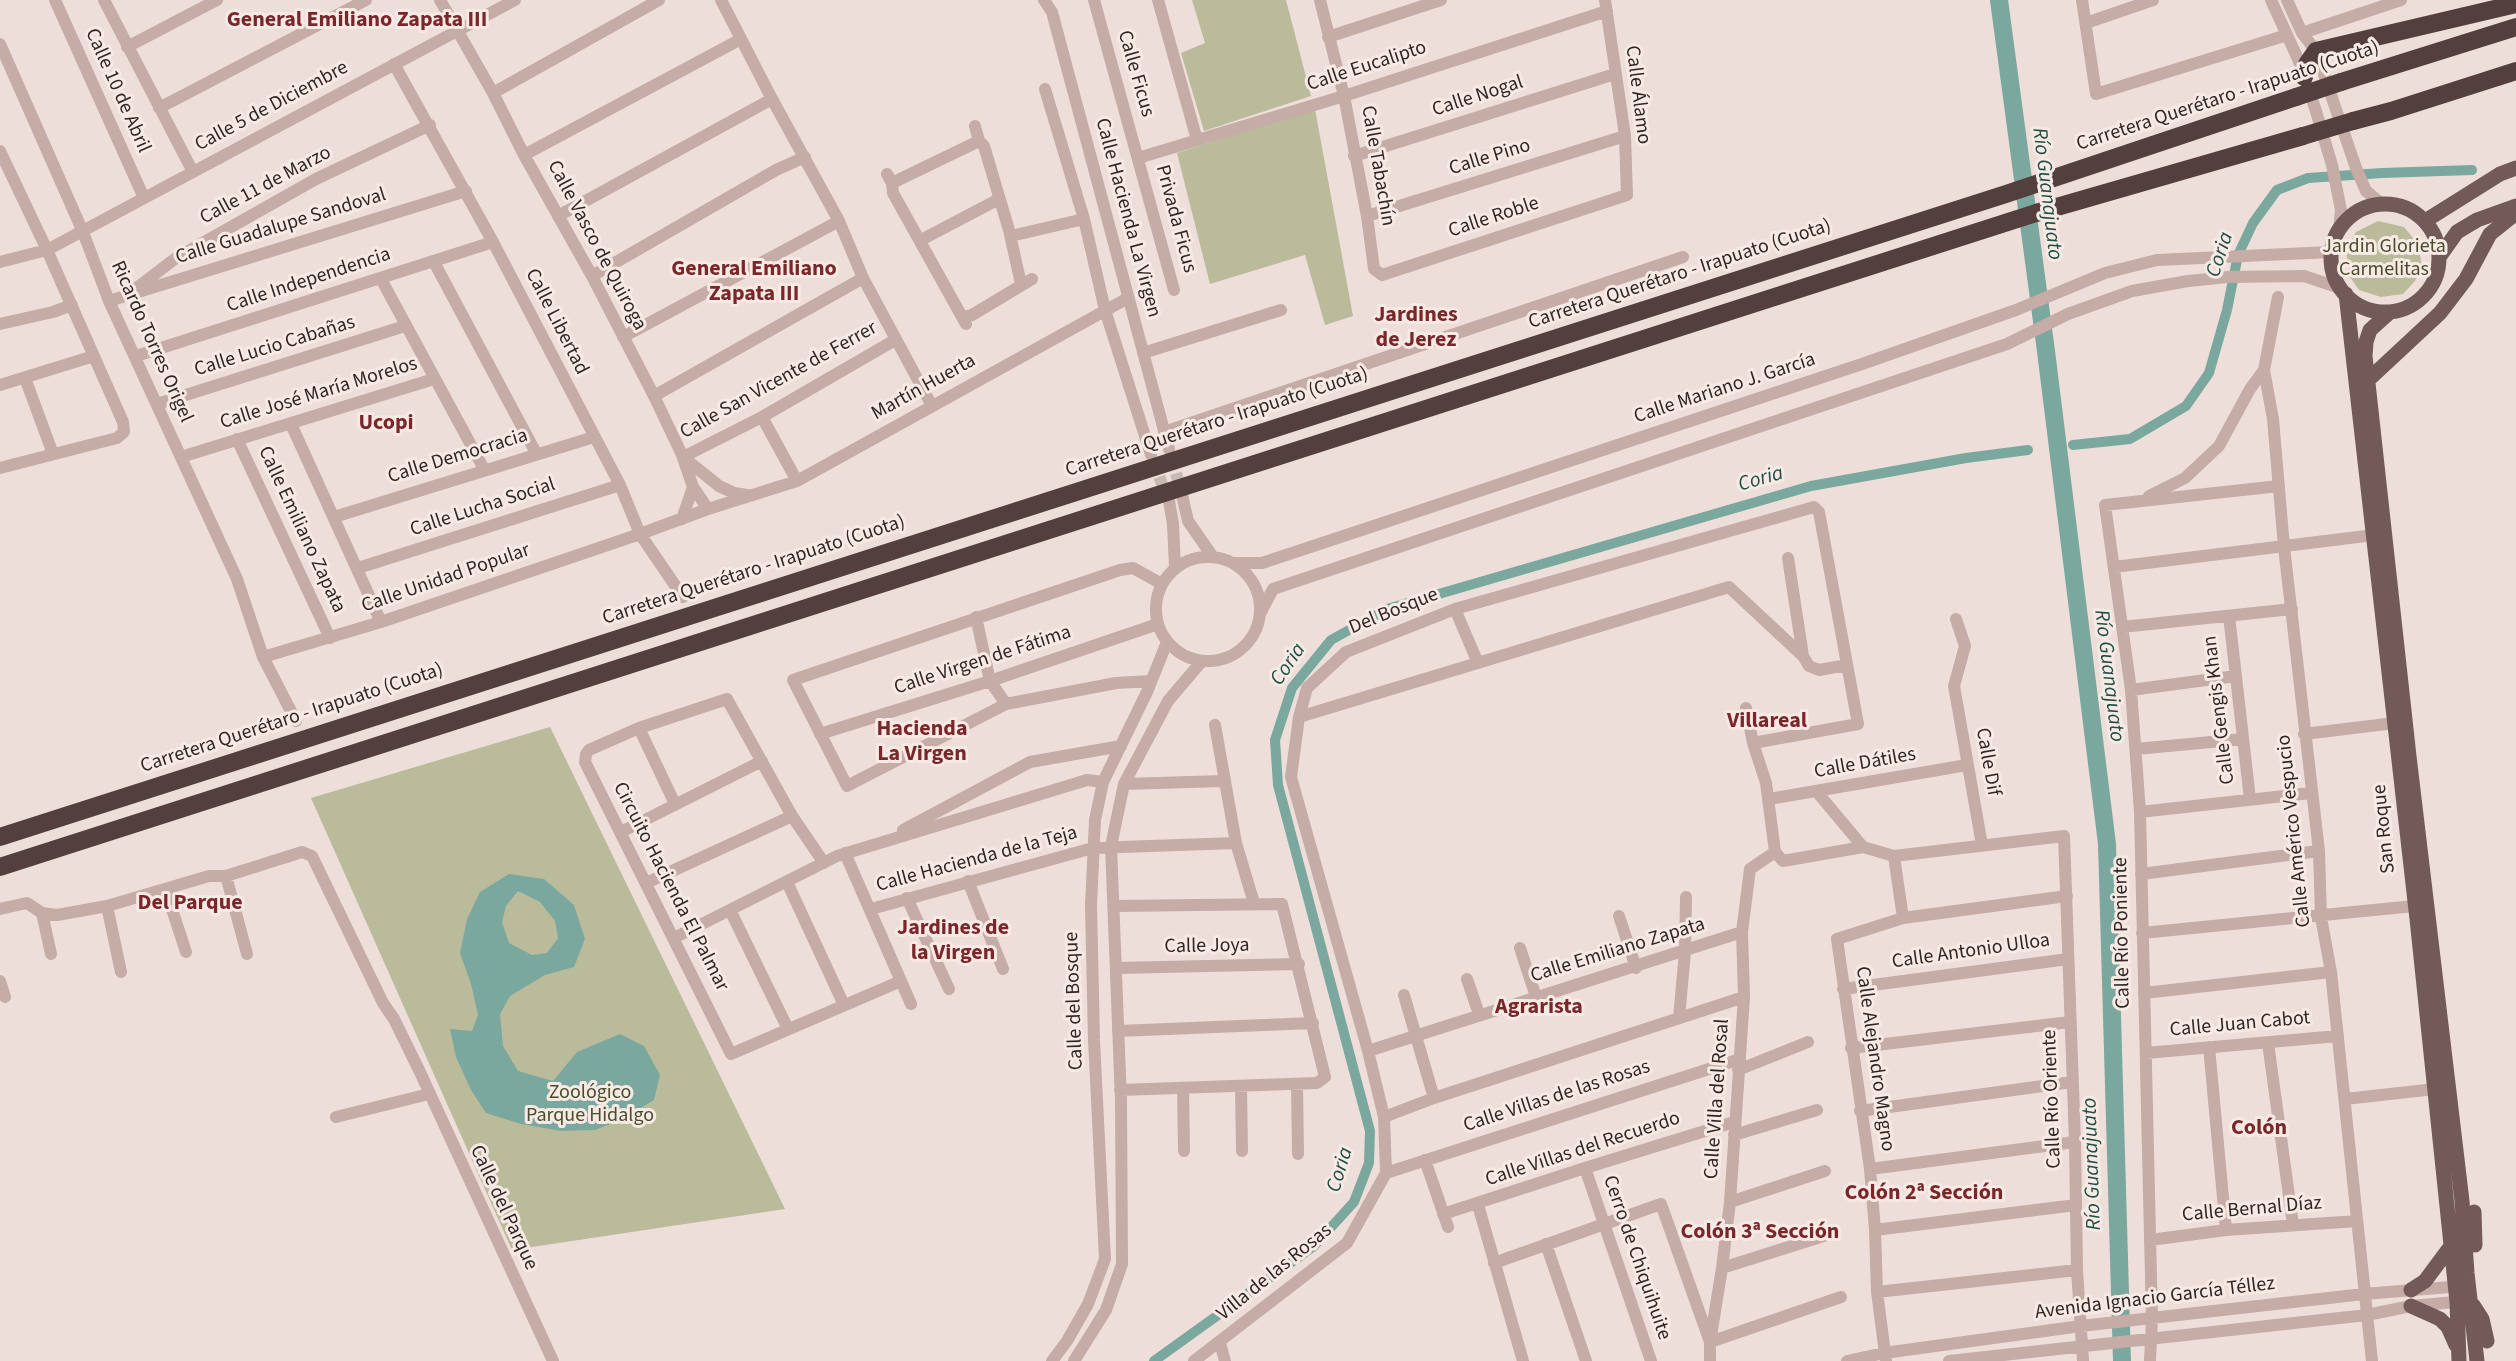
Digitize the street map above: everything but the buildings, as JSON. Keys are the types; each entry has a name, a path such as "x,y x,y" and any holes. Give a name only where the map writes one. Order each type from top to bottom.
{"highway":[{"path":"2304,77 2307,64 2316,51 2516,4"},
{"name":"Carretera Querétaro - Irapuato (Cuota)","path":"0,837 2006,194 2341,82 2516,27"},
{"path":"2391,111 2516,71"},
{"path":"0,867 2036,213 2353,121 2516,80"}],"main road":[{"path":"2425,221 2500,174 2516,168"},
{"path":"2382,204 2405,207 2425,221 2436,237 2440,256 2438,271 2430,289 2416,302 2390,312 2371,310 2358,305 2343,291 2332,271 2331,252 2336,234 2353,214 2382,204"},
{"path":"2440,256 2457,232 2477,220 2516,206"},
{"path":"2367,381 2440,313 2466,279 2490,234 2516,213"},
{"name":"San Roque","path":"2343,291 2395,723 2404,756 2458,1166 2463,1290 2459,1356"},
{"name":"San Roque","path":"2390,312 2370,330 2366,342 2367,381 2404,756 2414,906 2451,1246 2463,1290 2477,1361"},
{"path":"2474,1212 2475,1249 2463,1290 2482,1319 2487,1341"},
{"path":"2411,1290 2425,1281 2451,1246"},
{"path":"2410,1306 2440,1319 2448,1327 2459,1356"}],"street":[{"name":"Calle 10 de Abril","path":"55,0 144,198"},
{"path":"104,0 193,172"},
{"path":"127,47 217,0"},
{"path":"159,108 366,0"},
{"name":"Calle Vasco de Quiroga","path":"440,0 493,93 524,155 591,276 654,396 682,457 718,486 734,494"},
{"name":"Calle 5 de Diciembre","path":"0,262 47,250 515,0"},
{"path":"493,93 659,0"},
{"path":"722,0 772,99 839,221 863,278 895,340 932,406"},
{"name":"Calle Hacienda La Virgen","path":"1044,0 1052,12 1169,449"},
{"name":"Calle Ficus","path":"1094,0 1138,158"},
{"path":"1158,0 1197,140"},
{"name":"Calle Tabachín","path":"1320,0 1344,96 1367,216 1374,269"},
{"path":"1328,37 1441,0"},
{"path":"2082,0 2096,94 2287,35"},
{"path":"2085,23 2153,0"},
{"path":"2271,0 2304,77 2332,165 2341,210 2339,230"},
{"path":"2287,0 2302,33 2316,51 2366,191 2382,204"},
{"path":"2302,33 2401,0"},
{"name":"Calle Eucalipto","path":"1138,158 1344,96 1606,6"},
{"name":"Calle Álamo","path":"1606,6 1614,74 1625,136 1627,195"},
{"path":"524,155 741,39"},
{"name":"Ricardo Torres Origel","path":"0,44 83,231 109,301 237,579 263,657 296,721"},
{"name":"Calle Libertad","path":"394,64 494,242 620,485 640,534 683,597"},
{"name":"Calle Nogal","path":"1354,156 1614,74"},
{"path":"1045,89 1082,215 1105,310 1151,455"},
{"path":"558,216 772,99"},
{"name":"Calle 11 de Marzo","path":"128,294 176,258 296,190 430,125"},
{"path":"975,126 979,141 984,146 1026,281 964,320 893,193 890,179 979,141"},
{"name":"Calle Pino","path":"1367,216 1625,136"},
{"path":"0,151 72,305 123,422 124,432 117,438 0,468"},
{"path":"591,276 776,170 805,157"},
{"name":"Privada Ficus","path":"1138,158 1174,290"},
{"name":"Calle Guadalupe Sandoval","path":"109,301 466,191"},
{"name":"Calle Roble","path":"1374,269 1383,275 1627,195"},
{"path":"921,240 999,199"},
{"path":"1010,233 1082,215"},
{"path":"623,337 839,221"},
{"name":"Calle Independencia","path":"136,356 494,242"},
{"name":"Calle Mariano J. García","path":"1233,563 1262,563 1862,364 2016,310 2105,273 2157,260 2331,252"},
{"path":"1164,432 1683,257"},
{"path":"434,262 536,453"},
{"path":"1260,615 1258,594 1248,576 1233,563 1213,557 1193,559 1175,569 1162,584 1156,604 1158,624 1167,642 1183,655 1202,661 1223,659 1241,650 1254,634 1260,615 1273,589 2007,344 2068,314 2132,291 2188,281 2228,277 2304,276 2343,291"},
{"path":"654,396 863,278"},
{"path":"381,279 484,469"},
{"name":"Calle Américo Vespucio","path":"2278,297 2264,370 2273,419 2284,547 2319,851 2321,917 2331,972 2372,1361"},
{"name":"Martín Huerta","path":"734,494 754,495 797,481 1128,298"},
{"path":"0,324 53,312 72,305"},
{"path":"1143,353 1281,310"},
{"name":"Calle Lucio Cabañas","path":"157,404 405,326"},
{"name":"Calle San Vicente de Ferrer","path":"682,457 762,417 895,340"},
{"path":"0,385 94,356"},
{"path":"2136,502 2185,478 2205,461 2219,446 2250,389 2264,370"},
{"path":"25,378 53,454"},
{"name":"Calle José María Morelos","path":"181,457 434,379"},
{"path":"762,417 797,481"},
{"path":"291,424 381,622"},
{"name":"Calle Democracia","path":"334,517 594,436"},
{"name":"Calle Emiliano Zapata","path":"237,439 330,638"},
{"path":"682,457 693,487 708,509"},
{"name":"Calle Lucha Social","path":"358,568 620,485"},
{"path":"2136,502 2279,486"},
{"path":"682,519 693,487"},
{"name":"Calle Unidad Popular","path":"263,657 381,622 754,495"},
{"path":"1182,495 1188,521 1213,557"},
{"path":"1168,501 1173,524 1175,569"},
{"name":"Calle Río Poniente","path":"2136,502 2106,505 2131,690 2140,812 2150,1240 2150,1361"},
{"name":"Del Bosque","path":"1386,1173 1384,1117 1292,777 1299,717 1307,688 1346,652 1455,609 1814,507 1819,512 1847,665"},
{"path":"2114,567 2374,535"},
{"path":"1788,558 1803,656"},
{"path":"1151,681 1116,683 1006,704 847,786 793,680 1120,570 1133,568 1162,584"},
{"path":"1299,717 1729,587 1803,656 1809,666 1819,670 1847,665 1858,724 1753,743"},
{"path":"1455,609 1478,663"},
{"path":"2122,627 2292,609"},
{"name":"Calle Gengis Khan","path":"2229,616 2250,799"},
{"path":"976,617 990,681 1006,704"},
{"name":"Calle Dif","path":"1956,619 1965,646 1954,686 1982,845"},
{"name":"Calle Virgen de Fátima","path":"820,734 990,681 1158,624"},
{"name":"Calle del Bosque","path":"1052,1361 1067,1341 1088,1304 1105,1259 1094,1040 1092,905 1095,820 1103,782 1167,642"},
{"path":"1074,1361 1106,1310 1122,1264 1119,1031 1111,846 1124,784 1168,701 1202,661"},
{"path":"2131,690 2236,676"},
{"name":"Circuito Hacienda El Palmar","path":"824,863 792,816 727,699 639,728 589,750 586,754 585,762 731,1054 901,981"},
{"path":"1746,708 1769,799 1779,856 1863,847 1894,856 1982,845"},
{"path":"2304,734 2395,723"},
{"path":"1215,725 1223,781 1236,843 1254,903"},
{"path":"639,728 675,804"},
{"path":"2136,749 2243,739"},
{"path":"878,843 1030,762 1121,746"},
{"path":"621,832 762,761"},
{"name":"Calle Dátiles","path":"1769,799 1967,765"},
{"path":"674,938 845,853 1088,780 1103,782"},
{"path":"1124,784 1223,781"},
{"path":"1817,792 1863,847"},
{"path":"2140,812 2311,793"},
{"path":"646,884 792,816"},
{"name":"Calle Río Oriente","path":"1982,845 2064,836 2075,1142 2077,1270 2087,1347 2083,1361"},
{"name":"Calle Hacienda de la Teja","path":"871,909 1093,848 1236,843"},
{"path":"2141,874 2319,851"},
{"name":"Calle del Parque","path":"0,909 27,903 42,913 57,915 107,906 166,891 209,876 226,876 302,852 312,856 382,1003 394,1019 419,1070 553,1361"},
{"path":"845,853 911,1004"},
{"name":"Calle Villa del Rosal","path":"1710,1361 1710,1342 1730,1202 1744,997 1742,932 1750,869 1779,856"},
{"path":"1894,856 1903,918"},
{"path":"226,876 247,954"},
{"path":"968,881 1003,969"},
{"path":"786,882 844,1005"},
{"path":"166,891 186,952"},
{"name":"Calle Alejandro Magno","path":"1885,1357 1876,1292 1875,1230 1870,1169 1837,939 1903,918 2067,896"},
{"path":"1679,1018 1685,952 1686,897"},
{"path":"907,898 950,989"},
{"path":"1114,906 1282,904 1299,964 1325,1077 1317,1083 1120,1090"},
{"path":"107,906 121,972"},
{"path":"2142,933 2414,906"},
{"path":"730,910 788,1029"},
{"path":"42,913 51,954"},
{"path":"1619,916 1636,968"},
{"name":"Calle Emiliano Zapata","path":"1368,1051 1479,1014 1636,968 1742,932"},
{"path":"1520,948 1536,997"},
{"name":"Calle Antonio Ulloa","path":"1844,989 2068,959"},
{"name":"Calle Joya","path":"1116,968 1299,964"},
{"path":"2144,993 2331,972"},
{"path":"1467,979 1479,1014"},
{"path":"0,981 5,997"},
{"path":"1404,995 1434,1098"},
{"path":"1384,1117 1434,1098 1744,997"},
{"path":"1851,1048 2070,1022"},
{"path":"1119,1031 1313,1023"},
{"name":"Calle Juan Cabot","path":"2146,1053 2338,1036"},
{"name":"Calle Villas de las Rosas","path":"1386,1173 1808,1042"},
{"path":"2268,1043 2293,1225"},
{"path":"2209,1047 2226,1230"},
{"path":"1860,1111 2072,1082"},
{"path":"1297,1084 1298,1154"},
{"path":"1241,1087 1242,1151"},
{"path":"1183,1088 1184,1151"},
{"path":"2345,1099 2435,1089"},
{"path":"336,1117 429,1094"},
{"name":"Calle Villas del Recuerdo","path":"1443,1214 1585,1167 1817,1110"},
{"path":"1870,1169 2075,1142"},
{"path":"1425,1160 1448,1227"},
{"name":"Cerro de Chiquihuite","path":"1585,1167 1651,1361"},
{"path":"1730,1202 1825,1171"},
{"name":"Villa de las Rosas","path":"1194,1361 1347,1243 1386,1173"},
{"path":"1478,1204 1523,1361"},
{"path":"1494,1263 1604,1222 1661,1204 1710,1342 1841,1297"},
{"path":"1875,1230 2076,1205"},
{"name":"Calle Bernal Díaz","path":"2150,1240 2226,1230 2357,1221"},
{"path":"1722,1269 1830,1234"},
{"path":"1546,1244 1586,1361"},
{"path":"1876,1292 2077,1270"},
{"name":"Avenida Ignacio García Téllez","path":"1847,1361 2085,1326 2364,1294 2411,1290 2463,1290"},
{"name":"Avenida Ignacio García Téllez","path":"1951,1361 2011,1358 2149,1338 2367,1314 2410,1306 2463,1290"},
{"path":"1220,1343 1226,1361"}],"green space":[{"path":"1192,0 1286,0 1311,96 1204,131 1181,53 1205,43"},
{"path":"1315,109 1353,316 1325,325 1305,255 1210,284 1177,153"},
{"name":"Jardin Glorieta Carmelitas","path":"2378,221 2404,227 2418,244 2422,266 2415,281 2403,294 2381,297 2359,290 2350,277 2346,251 2356,232"},
{"name":"Zoológico Parque Hidalgo","path":"550,727 785,1209 512,1250 311,798"}],"water":[{"path":"509,874 544,879 574,905 585,939 574,967 545,975 510,996 500,1014 503,1046 518,1071 553,1081 577,1052 620,1034 644,1046 660,1075 654,1100 621,1120 595,1130 561,1131 521,1124 486,1113 471,1090 456,1057 450,1029 472,1031 478,1015 471,984 460,953 467,919 480,892","holes":["518,891 540,902 555,921 558,938 547,953 532,955 509,943 502,922 506,906"]}],"waterway":[{"name":"Río Guanajuato","path":"1999,0 2046,351 2107,844 2122,1361"},
{"name":"Coria","path":"2073,445 2130,439 2186,406 2209,373 2227,310 2238,255 2253,223 2277,190 2308,178 2472,170"},
{"name":"Coria","path":"1154,1361 1314,1246 1354,1202 1369,1163 1370,1131 1278,785 1275,740 1292,688 1331,640 1387,609 1811,486 1966,458 2028,450"}],"tunnel":[{"path":"1171,456 1182,494"},
{"path":"1153,460 1168,500"}],"district":[{"name":"General Emiliano Zapata III","path":"357,21"},
{"name":"General Emiliano Zapata III","path":"754,282"},
{"name":"Jardines de Jerez","path":"1416,328"},
{"name":"Ucopi","path":"386,424"},
{"name":"Villareal","path":"1767,722"},
{"name":"Hacienda La Virgen","path":"922,742"},
{"name":"Del Parque","path":"190,904"},
{"name":"Jardines de la Virgen","path":"953,942"},
{"name":"Agrarista","path":"1539,1008"},
{"name":"Colón","path":"2259,1129"},
{"name":"Colón 2ª Sección","path":"1924,1194"},
{"name":"Colón 3ª Sección","path":"1760,1233"}]}
